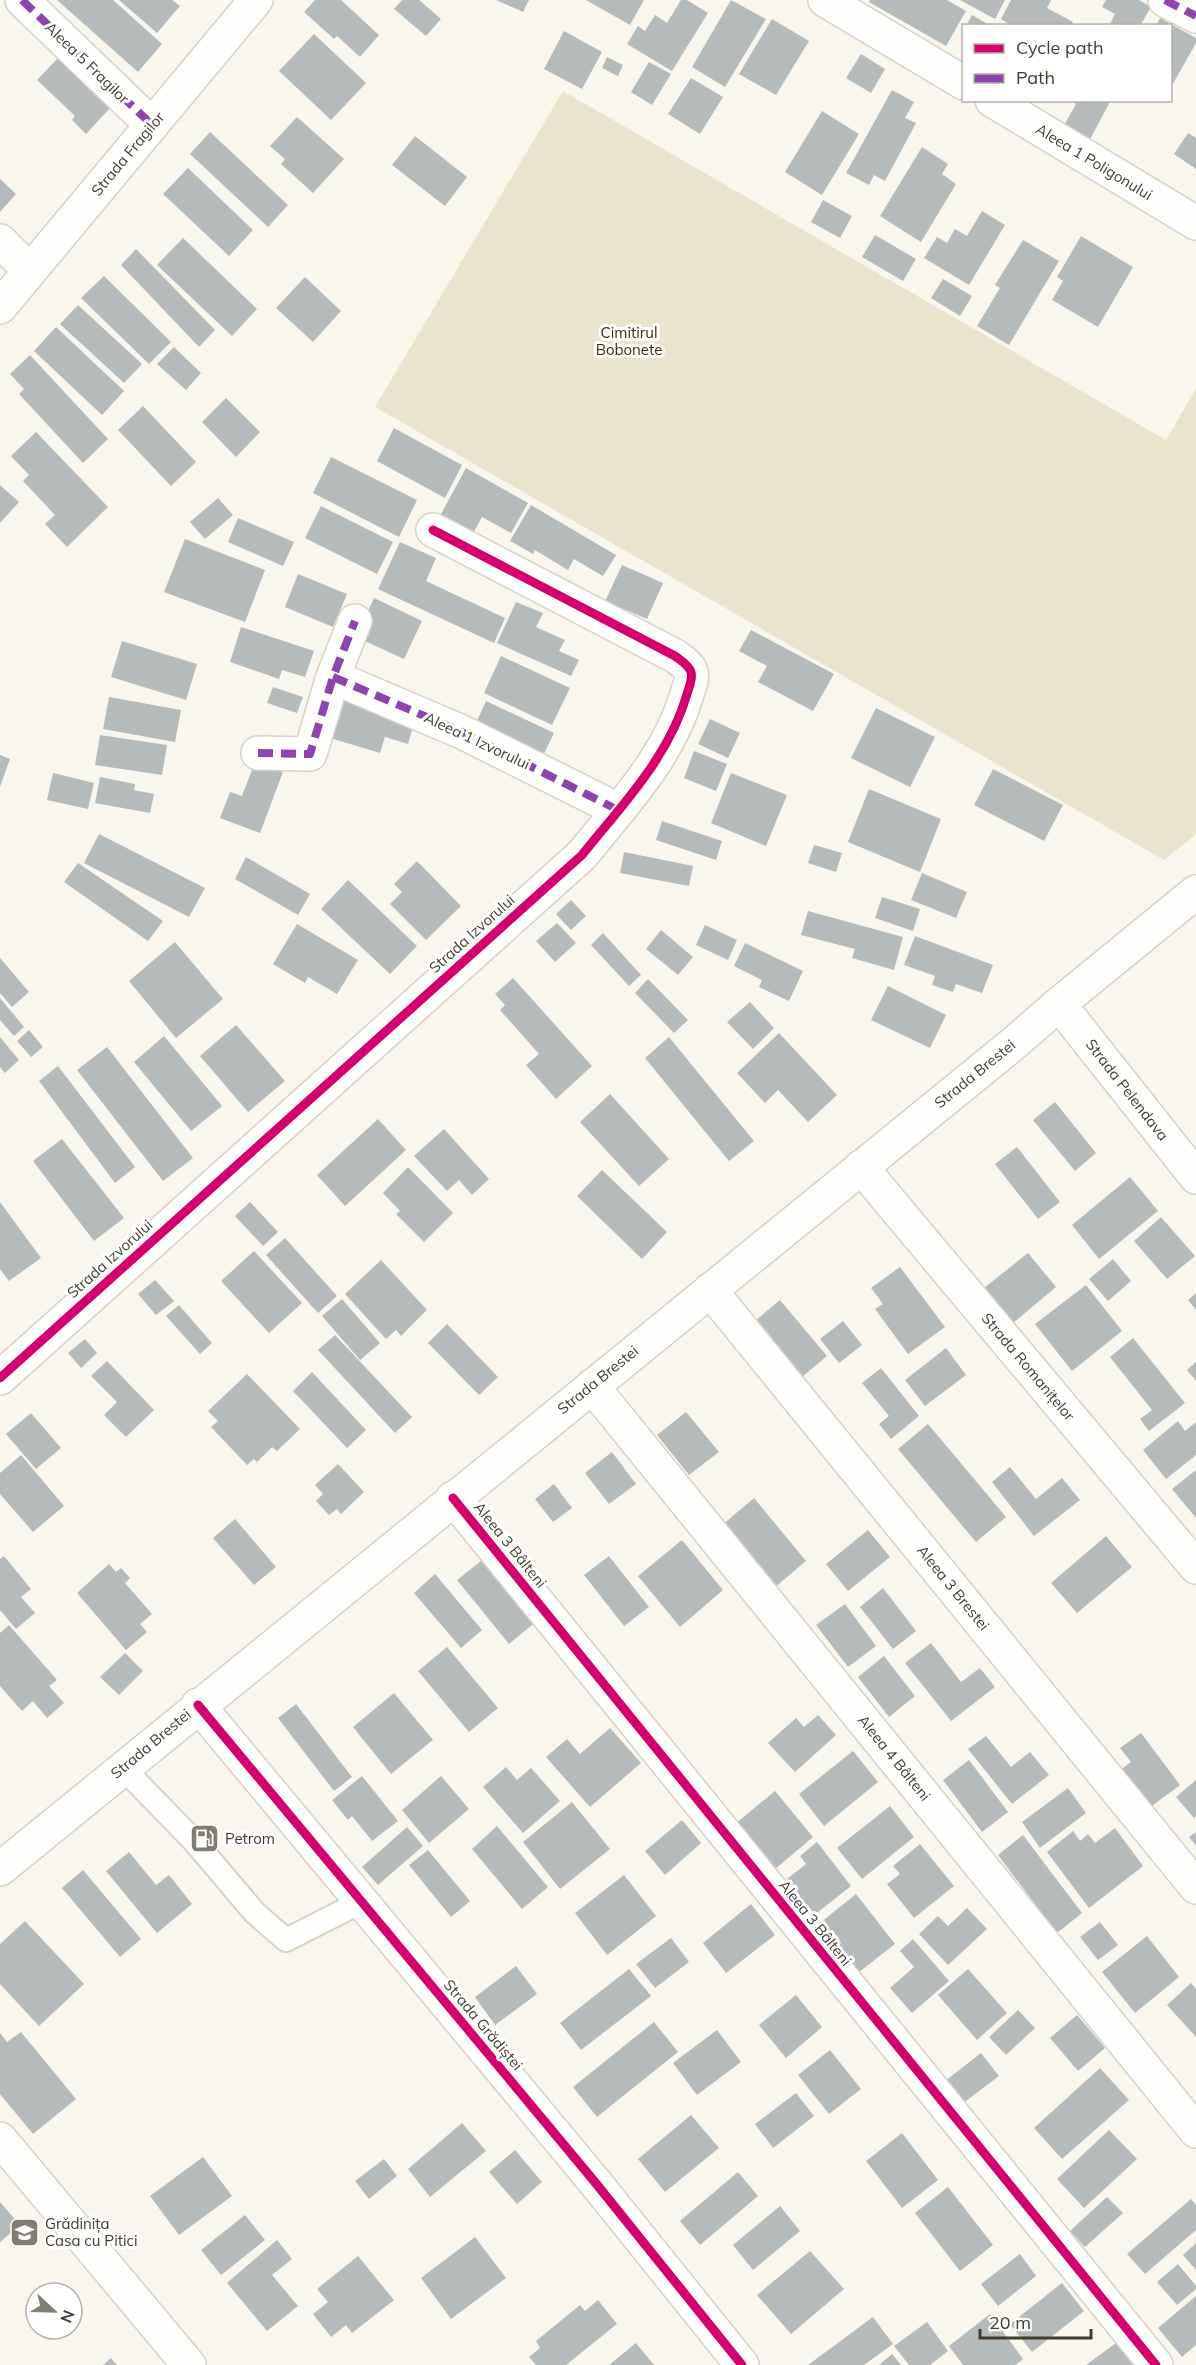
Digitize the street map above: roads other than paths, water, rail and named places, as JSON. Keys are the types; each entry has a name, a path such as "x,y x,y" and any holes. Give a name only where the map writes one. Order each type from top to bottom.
{"street":[{"name":"Aleea 5 Fragilor","path":"22,0 152,125"},
{"name":"Strada Fragilor","path":"0,307 256,0"},
{"path":"825,0 962,82"},
{"path":"1165,0 1196,16"},
{"name":"Aleea 1 Poligonului","path":"995,102 1196,224"},
{"path":"0,241 30,271"},
{"name":"Strada Izvorului","path":"0,1378 582,855 648,773 674,733 691,681 691,670 675,656 433,530"},
{"path":"258,753 310,754 333,677 355,621"},
{"name":"Aleea 1 Izvorului","path":"333,677 462,732 618,810"},
{"name":"Strada Brestei","path":"0,1869 198,1705 1013,1044 1196,892"},
{"name":"Strada Pelendava","path":"1059,1004 1196,1178"},
{"name":"Strada Romanițelor","path":"861,1167 1196,1568"},
{"name":"Aleea 3 Brestei","path":"710,1290 1196,1887"},
{"name":"Aleea 4 Bâlteni","path":"592,1386 1196,2131"},
{"name":"Aleea 3 Bâlteni","path":"453,1498 1156,2365"},
{"name":"Strada Grădiștei","path":"198,1705 594,2181 742,2365"},
{"path":"0,2139 189,2365"}],"lane":[{"path":"123,1768 193,1840 255,1913 286,1940 361,1902"}],"place":[{"name":"Petrom","path":"204,1839"},
{"name":"Grădinița Casa cu Pitici","path":"24,2233"}],"park label":[{"name":"Cimitirul Bobonete","path":"629,342"}]}
